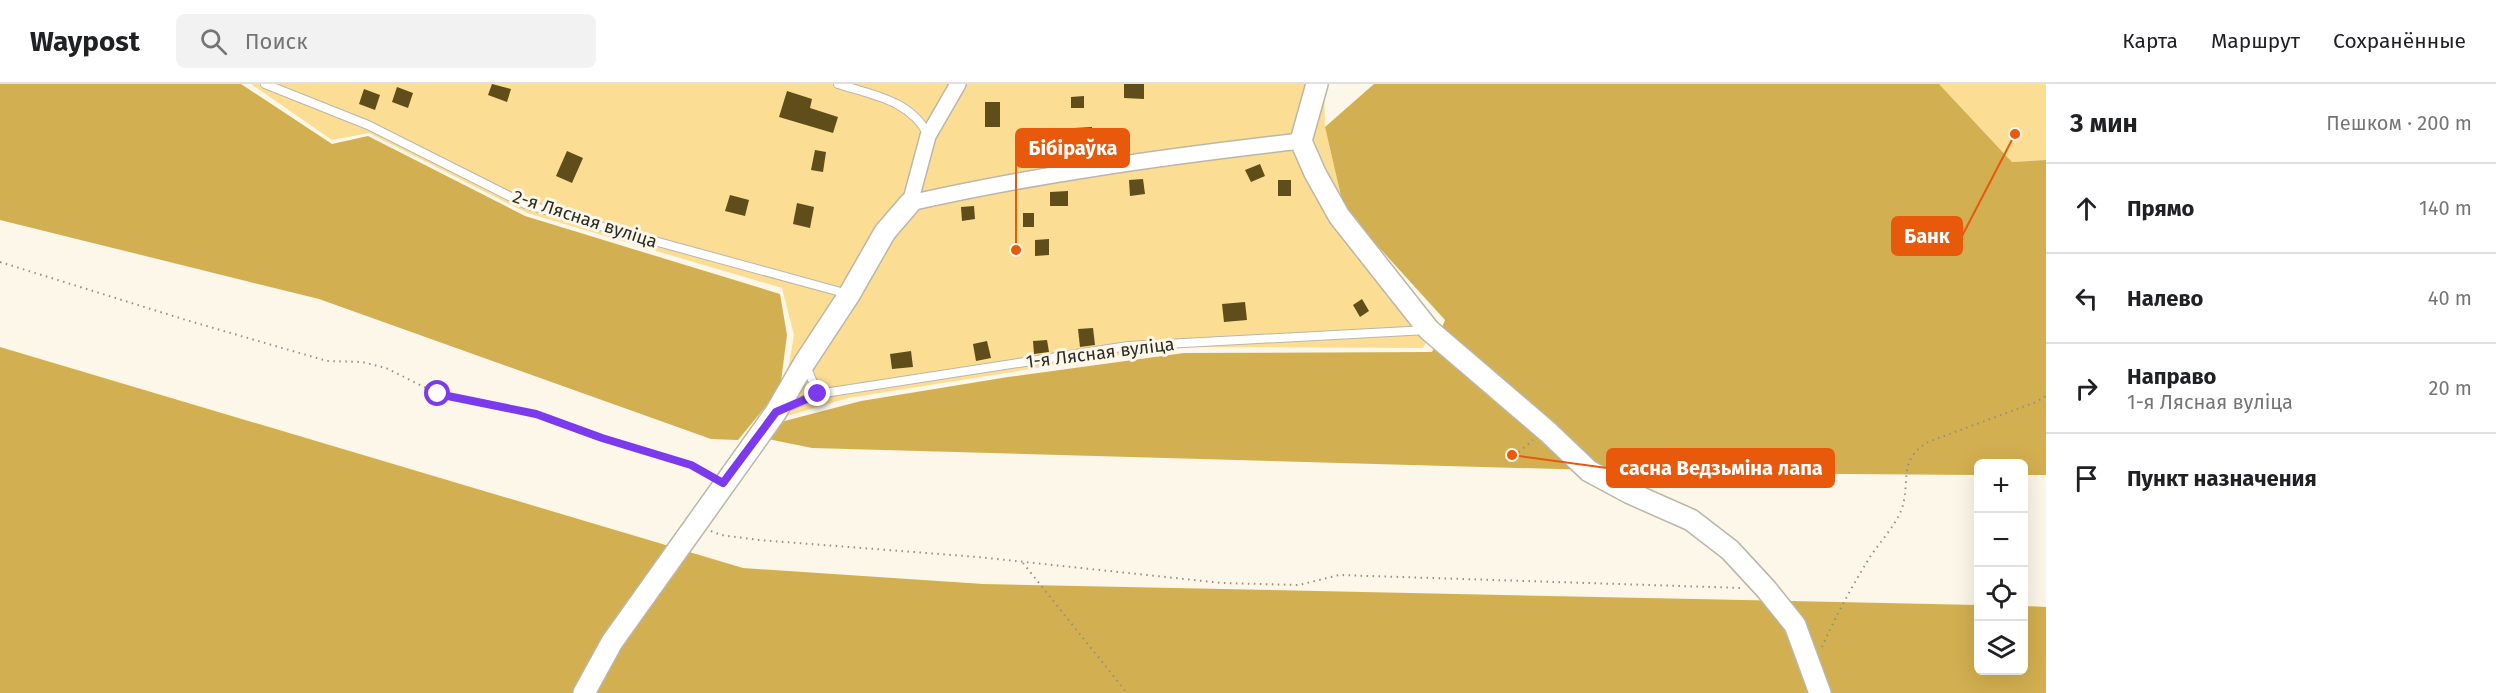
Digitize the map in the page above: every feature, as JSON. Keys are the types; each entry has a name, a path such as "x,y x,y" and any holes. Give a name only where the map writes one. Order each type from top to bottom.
{"street":[{"path":"585,693 612,642 723,483 776,412 805,362 849,295 885,232 910,203 928,136 958,84"},
{"path":"1317,84 1301,141 1315,173 1339,216 1429,330 1548,432 1589,471 1630,493 1691,520 1730,550 1795,625 1820,693"},
{"path":"910,203 1004,183 1190,154 1301,141"}],"lane":[{"name":"2-я Лясная вуліца","path":"266,84 368,125 525,204 849,295"},
{"path":"838,84 896,102 920,119 928,136"},
{"name":"1-я Лясная вуліца","path":"776,412 818,394 1128,345 1429,330"},
{"path":"805,362 810,380 818,394"}],"path":[{"path":"0,262 327,361 362,362 386,368 438,394 536,414 602,438 691,465 723,483"},
{"path":"1812,672 1837,615 1869,559 1900,512 1906,493 1906,467 1915,450 1928,442 2046,396"},
{"path":"1514,456 1538,435 1548,432"},
{"path":"695,523 721,535 1023,562 1222,583 1299,585 1339,575 1766,589"},
{"path":"1023,562 1128,693"}],"shaded area":[{"path":"0,84 241,84 332,144 368,136 525,216 780,294 787,335 780,389 738,440 711,439 319,299 0,220"},
{"path":"251,84 1324,84 1325,127 1344,209 1438,322 1423,348 1190,347 1131,353 848,398 780,418 794,335 782,288 527,213 369,133 332,140"},
{"path":"1374,84 1939,84 2012,162 2046,160 2046,475 2028,475 2028,459 1974,459 1974,475 1697,473 812,448 763,438 777,423 861,401 1008,377 1184,353 1432,352 1445,320 1344,209 1325,127"},
{"path":"1939,84 2046,84 2046,160 2012,162"},
{"path":"0,347 743,568 983,584 1974,605 1974,675 2028,675 2028,606 2046,607 2046,693 0,693"}],"building":[{"path":"492,84 511,89 507,102 488,95"},
{"path":"1124,84 1144,84 1144,99 1124,98"},
{"path":"397,87 413,93 408,108 392,102"},
{"path":"364,89 380,95 375,110 359,104"},
{"path":"787,91 812,99 810,108 838,117 833,133 779,117"},
{"path":"1084,96 1084,108 1071,108 1071,97"},
{"path":"985,102 1000,102 1000,127 985,127"},
{"path":"1092,127 1094,154 1064,155 1064,158 1051,159 1050,150 1042,151 1041,135 1074,133 1074,128"},
{"path":"815,150 826,152 823,172 811,170"},
{"path":"567,151 583,158 572,183 556,176"},
{"path":"1260,164 1265,176 1251,182 1245,170"},
{"path":"1143,179 1145,194 1130,196 1129,180"},
{"path":"1278,180 1291,180 1291,196 1278,196"},
{"path":"1068,191 1068,206 1050,206 1050,192"},
{"path":"730,195 749,200 745,216 725,211"},
{"path":"797,203 814,207 810,228 793,224"},
{"path":"974,206 975,219 962,221 961,207"},
{"path":"1023,213 1034,213 1034,227 1023,227"},
{"path":"1049,239 1049,255 1035,256 1035,240"},
{"path":"1362,299 1369,311 1360,317 1353,305"},
{"path":"1245,302 1247,320 1224,322 1222,304"},
{"path":"1093,328 1095,345 1080,347 1078,329"},
{"path":"1047,340 1049,352 1034,354 1033,341"},
{"path":"987,341 991,358 976,361 973,344"},
{"path":"911,351 913,367 892,369 890,354"}],"place":[{"name":"Банк","path":"2015,134"},
{"name":"Бібіраўка","path":"1016,250"},
{"name":"сасна Ведзьміна лапа","path":"1512,455"}],"route":[{"path":"438,394 536,414 602,438 691,465 723,483 776,412 818,394"}]}
